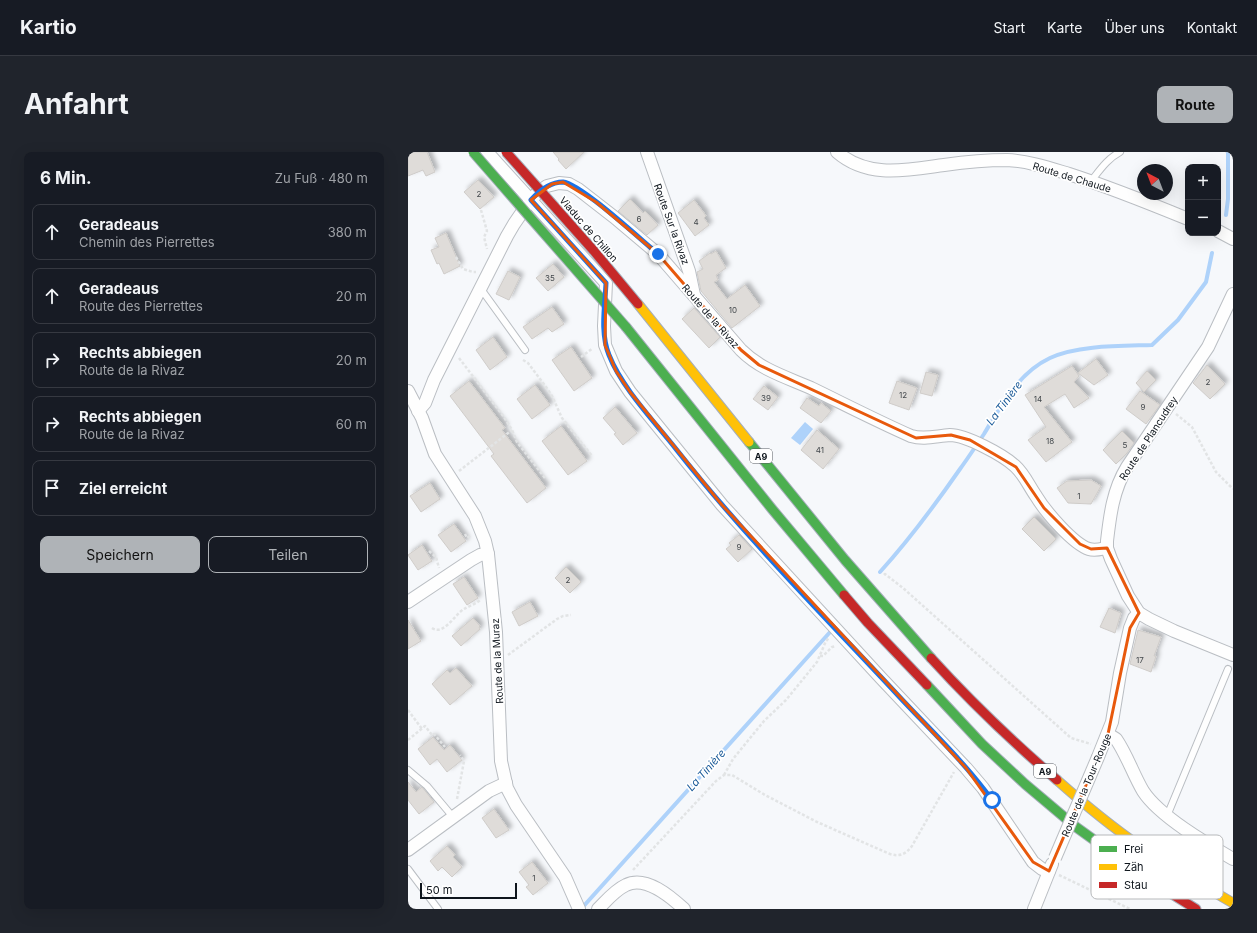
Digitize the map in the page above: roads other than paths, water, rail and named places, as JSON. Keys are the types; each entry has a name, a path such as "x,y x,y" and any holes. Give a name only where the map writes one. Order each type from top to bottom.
{"highway":[{"name":"A9","path":"473,152 626,327 863,618 982,744 1037,794 1091,837"},
{"name":"Viaduc de Chillon","path":"506,152 594,251 795,500 919,646 998,728 1040,766 1124,835"},
{"name":"Viaduc de Chillon","path":"1223,898 1233,903"},
{"name":"A9","path":"1180,899 1196,909"}],"street":[{"path":"487,152 606,283 605,342 609,357 619,377 684,460 722,505 961,762 986,792 1030,859 1039,868 1049,871"},
{"name":"Route Sur la Rivaz","path":"647,152 688,272 694,296"},
{"name":"Route de Chaude","path":"837,152 850,161 873,170 891,172 976,161 1009,160 1048,168 1091,181 1185,218"},
{"name":"Route de la Rivaz","path":"418,411 425,403 434,380 481,289 490,264 507,236 538,192 552,184 563,182 572,185 602,207 658,254 746,354 759,364 772,372 802,384 916,438 951,435 970,440 1016,466 1022,473 1040,503 1060,526 1080,544 1091,549 1107,548"},
{"name":"Route de Plancudrey","path":"1139,613 1128,596 1107,548 1114,494 1127,467 1208,348 1233,294"},
{"name":"Route de la Muraz","path":"408,391 418,411 435,454 475,516 483,535 488,554 497,659 501,761 506,783 516,805 565,877 577,906"},
{"path":"408,602 476,557 488,554"},
{"path":"1139,613 1174,632 1233,655"},
{"name":"Route de la Tour-Rouge","path":"1034,909 1098,752 1108,734 1112,722 1128,636 1132,624 1139,613"},
{"path":"1108,734 1116,739 1133,773 1148,797 1167,816 1195,835"},
{"path":"408,850 449,813 506,783"},
{"path":"1223,853 1233,859"},
{"path":"598,909 618,890 630,884 645,884 655,888 671,897 684,909"}],"lane":[{"path":"1091,181 1105,163 1120,152"},
{"path":"481,289 525,350"},
{"path":"1167,816 1228,669"},
{"path":"408,770 428,786 449,813"},
{"path":"408,868 438,909"}],"water":[{"path":"805,422 813,429 800,445 791,438"}],"waterway":[{"name":"La Tinière","path":"1226,215 1228,199 1228,152"},
{"name":"La Tinière","path":"880,572 931,509 984,434 1011,391 1029,372 1050,358 1087,348 1152,345 1178,320 1206,282 1212,253"},
{"name":"La Tinière","path":"581,909 831,631"}]}
